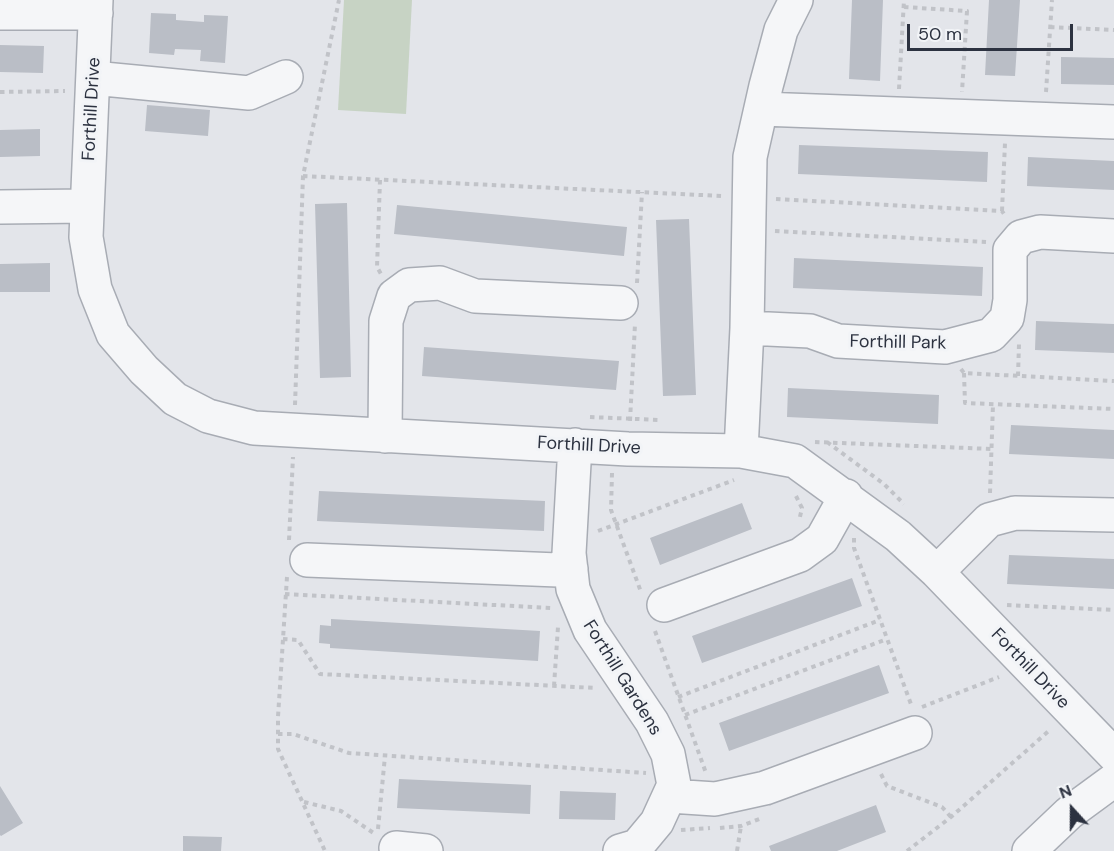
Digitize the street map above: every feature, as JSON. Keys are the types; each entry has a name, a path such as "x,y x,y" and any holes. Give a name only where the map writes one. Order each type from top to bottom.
{"street":[{"path":"738,465 747,328 762,198 750,157 781,30 796,0"},
{"name":"Forthill Drive","path":"0,13 96,6 86,237 95,289 113,334 144,370 176,399 208,416 254,428 575,446 620,459 738,465 795,461 898,536 1114,755"},
{"path":"93,85 249,93 286,77"},
{"path":"761,109 1114,122"},
{"path":"0,207 87,206"},
{"path":"1012,230 1114,236"},
{"name":"Forthill Park","path":"747,328 810,331 838,341 945,347 991,335 1007,318 1010,300 1012,230"},
{"path":"385,436 386,321 394,296 409,285 440,283 475,296 631,303"},
{"name":"Forthill Gardens","path":"575,446 570,555 573,589 590,630 652,722 668,754 671,785"},
{"path":"653,609 800,555 822,539 846,496"},
{"path":"936,572 989,520 1015,513 1114,515"},
{"path":"294,560 558,570 570,555"},
{"path":"620,851 637,846 657,822 671,785 715,799 765,788 915,733"},
{"path":"1029,851 1069,813 1114,780"}],"path":[{"path":"325,851 278,749 278,734 285,594 294,560 294,430 303,176 339,0"},
{"path":"898,115 904,0"},
{"path":"1044,120 1052,0"},
{"path":"904,7 967,11 960,117"},
{"path":"1050,27 1114,30"},
{"path":"0,92 93,85"},
{"path":"1006,119 1012,230"},
{"path":"303,176 762,198 1012,230"},
{"path":"380,180 377,267 394,296"},
{"path":"642,192 631,303 620,459 611,510 653,609 678,697 715,799"},
{"path":"774,231 1012,230"},
{"path":"945,347 964,373 964,403 1114,409"},
{"path":"964,373 1114,381"},
{"path":"989,520 993,404"},
{"path":"803,441 992,450"},
{"path":"570,555 616,525 738,465"},
{"path":"854,534 854,548 913,711 999,676"},
{"path":"285,594 581,610"},
{"path":"1003,606 1114,610"},
{"path":"678,697 880,621"},
{"path":"283,639 298,640 320,674 617,689 626,685"},
{"path":"685,715 887,639"},
{"path":"907,851 951,817 1051,728"},
{"path":"278,734 292,734 349,753 671,785"},
{"path":"303,802 341,811 377,836 385,755"},
{"path":"881,773 887,786 942,807 951,817"},
{"path":"737,851 741,826"}],"green space":[{"path":"344,0 412,0 406,114 338,110"}],"building":[{"path":"852,0 883,0 880,81 849,79"},
{"path":"989,0 1020,0 1015,76 985,75"},
{"path":"151,13 176,14 176,20 204,22 204,15 228,16 225,63 200,61 201,50 175,49 174,55 149,53"},
{"path":"0,45 44,46 43,73 0,72"},
{"path":"1061,57 1114,58 1114,85 1061,84"},
{"path":"147,105 210,110 208,136 145,131"},
{"path":"40,129 40,156 0,157 0,130"},
{"path":"799,145 988,152 987,182 798,174"},
{"path":"1028,157 1114,161 1114,190 1027,186"},
{"path":"347,203 351,377 320,378 315,204"},
{"path":"397,205 627,227 624,256 394,234"},
{"path":"689,219 696,395 663,396 656,220"},
{"path":"794,258 983,267 982,296 793,288"},
{"path":"50,263 50,292 0,292 0,264"},
{"path":"1036,321 1114,324 1114,353 1035,350"},
{"path":"424,347 619,361 616,390 422,376"},
{"path":"788,388 939,395 938,424 787,417"},
{"path":"1011,425 1114,430 1114,459 1009,454"},
{"path":"319,491 545,501 544,531 317,521"},
{"path":"742,503 752,529 660,565 650,538"},
{"path":"1009,555 1114,559 1114,589 1007,584"},
{"path":"852,578 862,606 702,663 692,636"},
{"path":"331,619 540,631 538,661 330,648 330,644 319,643 320,625 331,626"},
{"path":"879,665 889,693 729,751 719,723"},
{"path":"399,779 531,785 530,814 397,808"},
{"path":"0,786 23,823 1,836 0,835"},
{"path":"560,791 616,793 615,820 559,819"},
{"path":"876,805 886,832 837,851 771,851 769,846"},
{"path":"183,836 222,837 221,851 183,851"}]}
